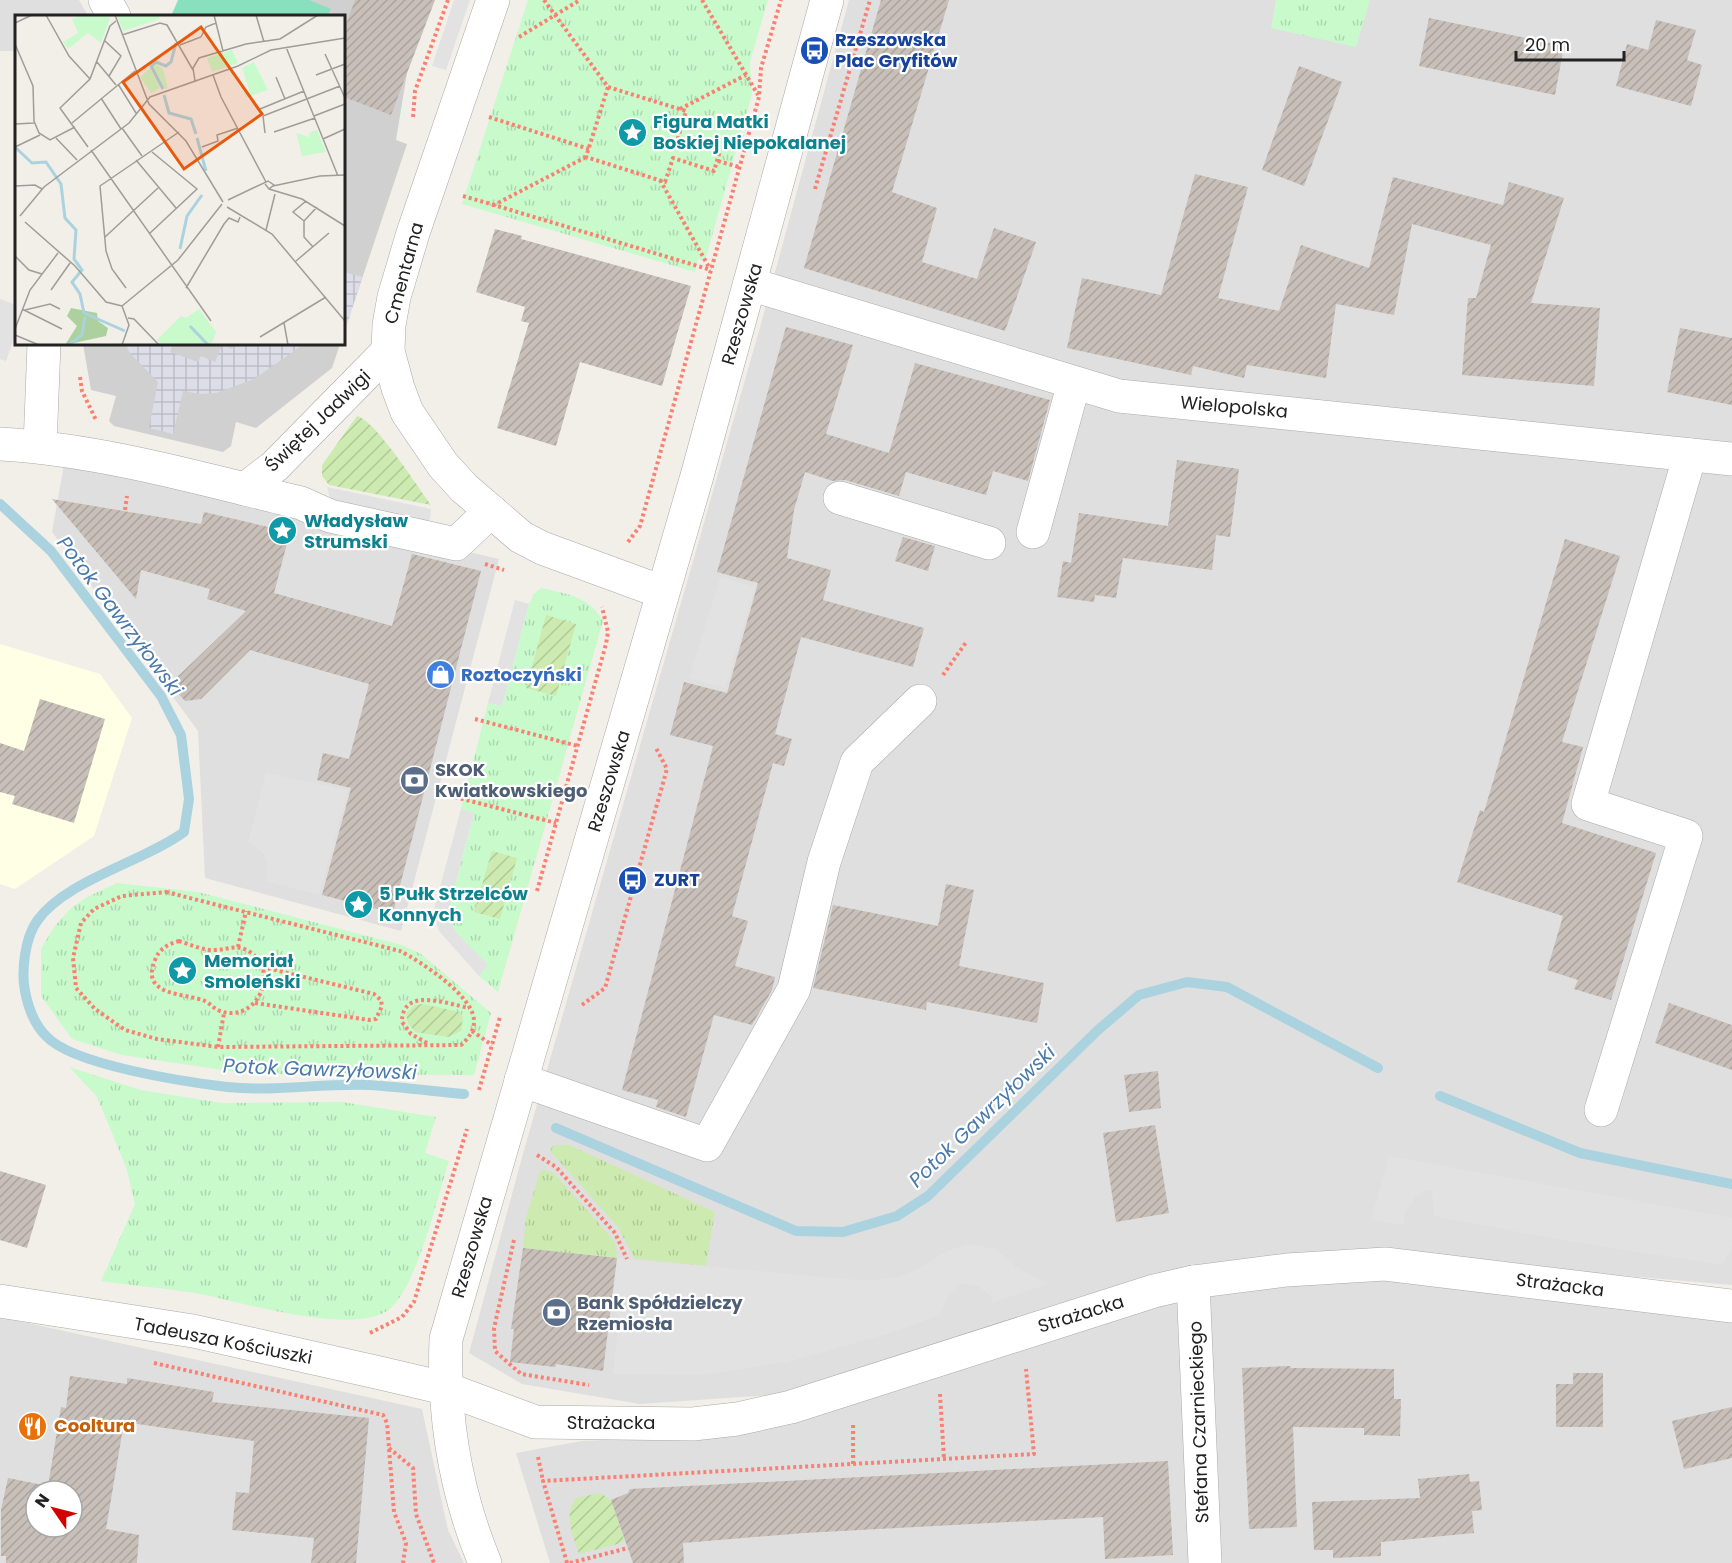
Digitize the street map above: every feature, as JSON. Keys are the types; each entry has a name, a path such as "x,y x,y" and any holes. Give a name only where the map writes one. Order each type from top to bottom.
{"street":[{"path":"105,0 113,15"},
{"name":"Cmentarna","path":"493,0 403,265 389,325 388,351 407,412 422,438 464,488 521,537 542,548 662,592"},
{"name":"Rzeszowska","path":"485,1563 475,1538 454,1464 444,1388 446,1339 750,284 827,0"},
{"name":"Wielopolska","path":"750,284 1119,396 1732,459"},
{"path":"40,446 44,345"},
{"name":"Świętej Jadwigi","path":"245,489 283,458 388,351"},
{"path":"1033,532 1074,383"},
{"name":"Świętej Jadwigi","path":"0,444 40,446 99,442 245,489 301,503 330,516 456,544 491,511"},
{"path":"1602,1110 1686,836 1588,804 1690,455"},
{"path":"840,498 989,543"},
{"path":"521,1080 707,1145 794,989 824,862 858,762 920,700"},
{"name":"Strażacka","path":"444,1388 535,1422 693,1424 737,1419 791,1407 1154,1291 1193,1282 1287,1270 1385,1264 1732,1306"},
{"name":"Stefana Czarnieckiego","path":"1193,1282 1204,1563"},
{"name":"Tadeusza Kościuszki","path":"0,1301 193,1331 444,1388"}],"path":[{"path":"544,0 608,87 686,111 678,138 720,150 714,171 673,158 665,182 586,157"},
{"path":"510,43 579,0"},
{"path":"702,0 759,97"},
{"path":"619,545 627,544 640,526 759,97 761,68 781,0"},
{"path":"813,194 870,0"},
{"path":"679,109 747,75"},
{"path":"608,87 586,157 494,205 711,270"},
{"path":"485,116 589,149"},
{"path":"717,161 739,167"},
{"path":"660,180 711,270"},
{"path":"79,371 82,391 99,442"},
{"path":"480,563 512,572"},
{"path":"536,892 608,632 606,618 599,602"},
{"path":"954,660 967,641"},
{"path":"476,719 578,746"},
{"path":"579,1014 582,1003 605,988 667,769 655,747 657,739"},
{"path":"455,796 556,823"},
{"path":"166,892 246,910 400,951 421,962 454,990 470,1008 474,1020 472,1031 461,1045 218,1047 157,1039 124,1030 94,1009 76,988 73,958 81,923 94,909 122,896 166,892"},
{"path":"238,947 246,910"},
{"path":"179,941 216,951 228,946 238,947 257,958 262,968 264,986 255,1003 241,1012 224,1013 206,1002 170,994 157,984 152,968 162,948 171,943 179,941"},
{"path":"255,1003 369,1020 376,1019 382,1006 381,1000 374,994 262,968"},
{"path":"433,1045 417,1039 402,1022 405,1009 412,1002 422,999 470,1008"},
{"path":"476,1100 502,1010"},
{"path":"218,1047 224,1013"},
{"path":"472,1031 492,1045"},
{"path":"368,1334 393,1323 414,1302 470,1122"},
{"path":"534,1167 540,1144"},
{"path":"537,1155 556,1167 615,1233 627,1259"},
{"path":"516,1235 494,1328 495,1351 521,1374 591,1386"},
{"path":"628,1548 568,1563 543,1481 1035,1454 1025,1360"},
{"path":"151,1362 383,1415 387,1423 394,1512 406,1543 403,1563"},
{"path":"940,1388 944,1459"},
{"path":"388,1447 413,1468 416,1514 434,1563"}],"shaded area":[{"path":"0,0 79,0 87,15 15,15 15,51 0,51"},
{"path":"206,0 419,0 396,140 407,144 345,330 345,15 201,15"},
{"path":"454,0 470,0 446,70 432,66"},
{"path":"849,0 1732,0 1732,1285 1350,1252 785,1394 640,1404 522,1384 469,1353 524,1150 759,331"},
{"path":"345,272 362,277 345,331"},
{"path":"0,299 15,305 15,336 6,361 0,359"},
{"path":"83,345 340,345 332,368 256,428 236,422 231,446 223,452 114,426 109,421 116,396 91,390"},
{"path":"126,345 170,345 172,346 170,352 198,362 201,356 215,362 222,345 232,349 234,345 303,345 254,379 216,393 200,394 183,391 173,434 149,428 158,382 129,352"},
{"path":"65,459 499,559 401,931 205,878 198,731 52,532"},
{"path":"327,487 431,509 429,528 331,502"},
{"path":"720,577 755,587 725,688 689,678"},
{"path":"515,600 529,604 502,706 488,703"},
{"path":"0,644 100,674 132,718 94,836 15,889 0,884"},
{"path":"266,773 348,790 319,895 266,881 267,862 263,853 248,842"},
{"path":"461,809 474,813 447,916 456,932 488,965 479,976 439,931 433,913"},
{"path":"1389,1156 1732,1218 1732,1246 1722,1265 1561,1240 1434,1216 1432,1191 1425,1190 1415,1198 1404,1214 1405,1225 1371,1220"},
{"path":"969,1244 996,1249 1016,1267 1049,1284 992,1303 991,1296 978,1286 962,1283 948,1296 940,1315 887,1334 787,1362 702,1375 613,1374 619,1319 611,1305 617,1258 858,1280 890,1279 915,1271 947,1251"},
{"path":"1342,1278 1416,1279 1732,1319 1732,1563 550,1563 516,1453 582,1441 746,1434 1163,1303"},
{"path":"0,1317 422,1409 448,1530 464,1563 0,1563"}],"green space":[{"path":"178,0 309,0 331,9 328,15 171,15"},
{"path":"528,0 768,0 750,62 752,94 705,261 698,259 695,272 462,204"},
{"path":"1276,0 1370,0 1356,47 1271,28"},
{"path":"357,416 365,420 385,441 431,505 329,485 322,476 322,465"},
{"path":"541,588 568,594 584,601 603,621 498,992 479,976 488,965 456,932 447,916 474,814 461,809 488,703 502,706 529,604 534,594"},
{"path":"546,615 576,624 556,696 526,688"},
{"path":"492,851 517,858 500,919 474,912"},
{"path":"117,883 198,892 402,945 421,954 491,1013 474,1075 249,1074 122,1055 72,1039 41,996 41,949 54,927 70,909 87,897"},
{"path":"422,1004 460,1012 463,1017 461,1031 448,1037 415,1032 408,1023 406,1014 415,1005"},
{"path":"69,1067 141,1090 222,1103 342,1102 436,1117 425,1153 449,1161 418,1260 401,1296 391,1308 375,1316 353,1320 327,1319 270,1310 200,1294 101,1281 135,1204 126,1167 97,1097"},
{"path":"553,1145 569,1145 715,1212 706,1266 635,1259 617,1226 550,1151"},
{"path":"540,1171 554,1173 615,1242 617,1258 523,1248 526,1218"},
{"path":"600,1493 611,1500 625,1542 579,1554 570,1526 572,1505 576,1498"}],"building":[{"path":"355,0 435,0 391,115 345,97 345,27"},
{"path":"881,0 949,0 892,192 937,208 922,262 977,279 994,228 1036,242 1005,331 804,268"},
{"path":"1429,18 1564,46 1555,95 1419,66"},
{"path":"1656,20 1696,30 1687,60 1702,65 1691,106 1616,86 1627,44 1648,50"},
{"path":"1299,66 1342,82 1304,186 1262,170"},
{"path":"1195,174 1248,187 1218,298 1279,311 1301,245 1369,268 1393,177 1503,205 1509,182 1564,198 1531,303 1600,308 1594,386 1462,375 1468,298 1476,298 1491,245 1412,224 1394,315 1336,304 1326,378 1247,365 1244,378 1193,366 1191,375 1067,348 1082,278 1161,295"},
{"path":"495,229 522,236 521,239 691,286 662,386 580,362 556,446 497,428 529,323 521,321 525,307 476,292"},
{"path":"786,327 853,345 826,434 889,453 915,363 1050,400 1028,481 993,471 986,495 906,472 899,496 845,480 833,481 805,472 794,510 787,558 831,570 823,600 924,628 913,667 801,637 775,734 792,739 784,766 773,763 732,916 748,921 735,966 775,977 772,990 752,1025 714,1015 686,1117 656,1107 658,1100 622,1090 713,746 670,735 684,682 727,693 758,583 717,572"},
{"path":"1680,328 1732,338 1732,405 1667,392"},
{"path":"1177,460 1239,469 1230,537 1216,535 1212,570 1123,558 1116,598 1095,595 1094,602 1057,597 1063,561 1071,563 1079,513 1168,526"},
{"path":"52,499 201,524 204,512 290,532 274,593 392,626 412,554 481,571 393,913 322,895 351,788 317,780 323,753 349,759 369,684 250,650 201,699 185,701 170,684 246,611 207,599 210,589 141,570 136,599"},
{"path":"903,537 935,546 928,571 895,561"},
{"path":"1565,539 1620,556 1562,742 1583,747 1562,823 1656,853 1611,1000 1574,989 1578,980 1547,970 1563,916 1457,882 1480,810 1484,812"},
{"path":"40,699 105,719 74,823 12,804 15,796 0,792 0,743 24,751"},
{"path":"946,884 974,890 959,966 1044,983 1037,1023 927,1002 926,1010 813,988 833,905 938,926"},
{"path":"1669,1003 1732,1025 1732,1070 1655,1043"},
{"path":"1158,1071 1161,1108 1129,1112 1124,1075"},
{"path":"1155,1125 1169,1213 1116,1222 1103,1133"},
{"path":"0,1171 46,1185 27,1248 0,1240"},
{"name":"Bank Spółdzielczy Rzemiosła","path":"523,1248 617,1258 603,1371 556,1364 555,1367 510,1362 514,1329 511,1329"},
{"path":"1290,1366 1291,1368 1394,1369 1394,1399 1401,1399 1400,1436 1364,1435 1364,1428 1293,1427 1297,1527 1249,1529 1242,1368"},
{"path":"1573,1373 1603,1373 1603,1427 1556,1427 1556,1384 1573,1384"},
{"path":"70,1376 127,1384 127,1378 214,1392 212,1402 369,1418 356,1563 311,1563 314,1538 232,1530 236,1492 249,1493 254,1441 124,1422 106,1529 139,1535 137,1563 6,1563 6,1556 1,1556 1,1510 8,1478 24,1481 24,1539 84,1539 84,1479 49,1479 61,1407 66,1408"},
{"path":"1732,1407 1732,1458 1684,1469 1672,1421"},
{"path":"1168,1461 1173,1555 1105,1559 1103,1517 804,1533 683,1543 684,1563 633,1563 611,1500 628,1493 630,1489"},
{"path":"1469,1474 1470,1482 1479,1481 1482,1510 1472,1511 1474,1533 1381,1542 1381,1556 1333,1558 1333,1550 1314,1550 1312,1502 1420,1498 1418,1479"}],"waterway":[{"name":"Potok Gawrzyłowski","path":"0,504 51,551 161,696 181,735 189,799 184,832 148,853 66,894 37,921 27,945 24,983 30,1009 42,1031 60,1046 79,1056 104,1064 209,1085 262,1089 369,1085 464,1094"},
{"name":"Potok Gawrzyłowski","path":"556,1128 796,1231 843,1232 897,1216 928,1196 1098,1030 1139,995 1187,982 1227,987 1378,1068"},
{"name":"Potok Gawrzyłowski","path":"1440,1096 1580,1153 1732,1184"}],"place":[{"name":"Rzeszowska Plac Gryfitów","path":"814,50"},
{"name":"Figura Matki Boskiej Niepokalanej","path":"632,132"},
{"name":"Władysław Strumski","path":"283,531"},
{"name":"Roztoczyński","path":"440,675"},
{"name":"SKOK Kwiatkowskiego","path":"414,780"},
{"name":"ZURT","path":"633,880"},
{"name":"5 Pułk Strzelców Konnych","path":"358,904"},
{"name":"Memoriał Smoleński","path":"183,971"},
{"name":"Bank Spółdzielczy Rzemiosła","path":"556,1313"},
{"name":"Cooltura","path":"33,1426"}]}
